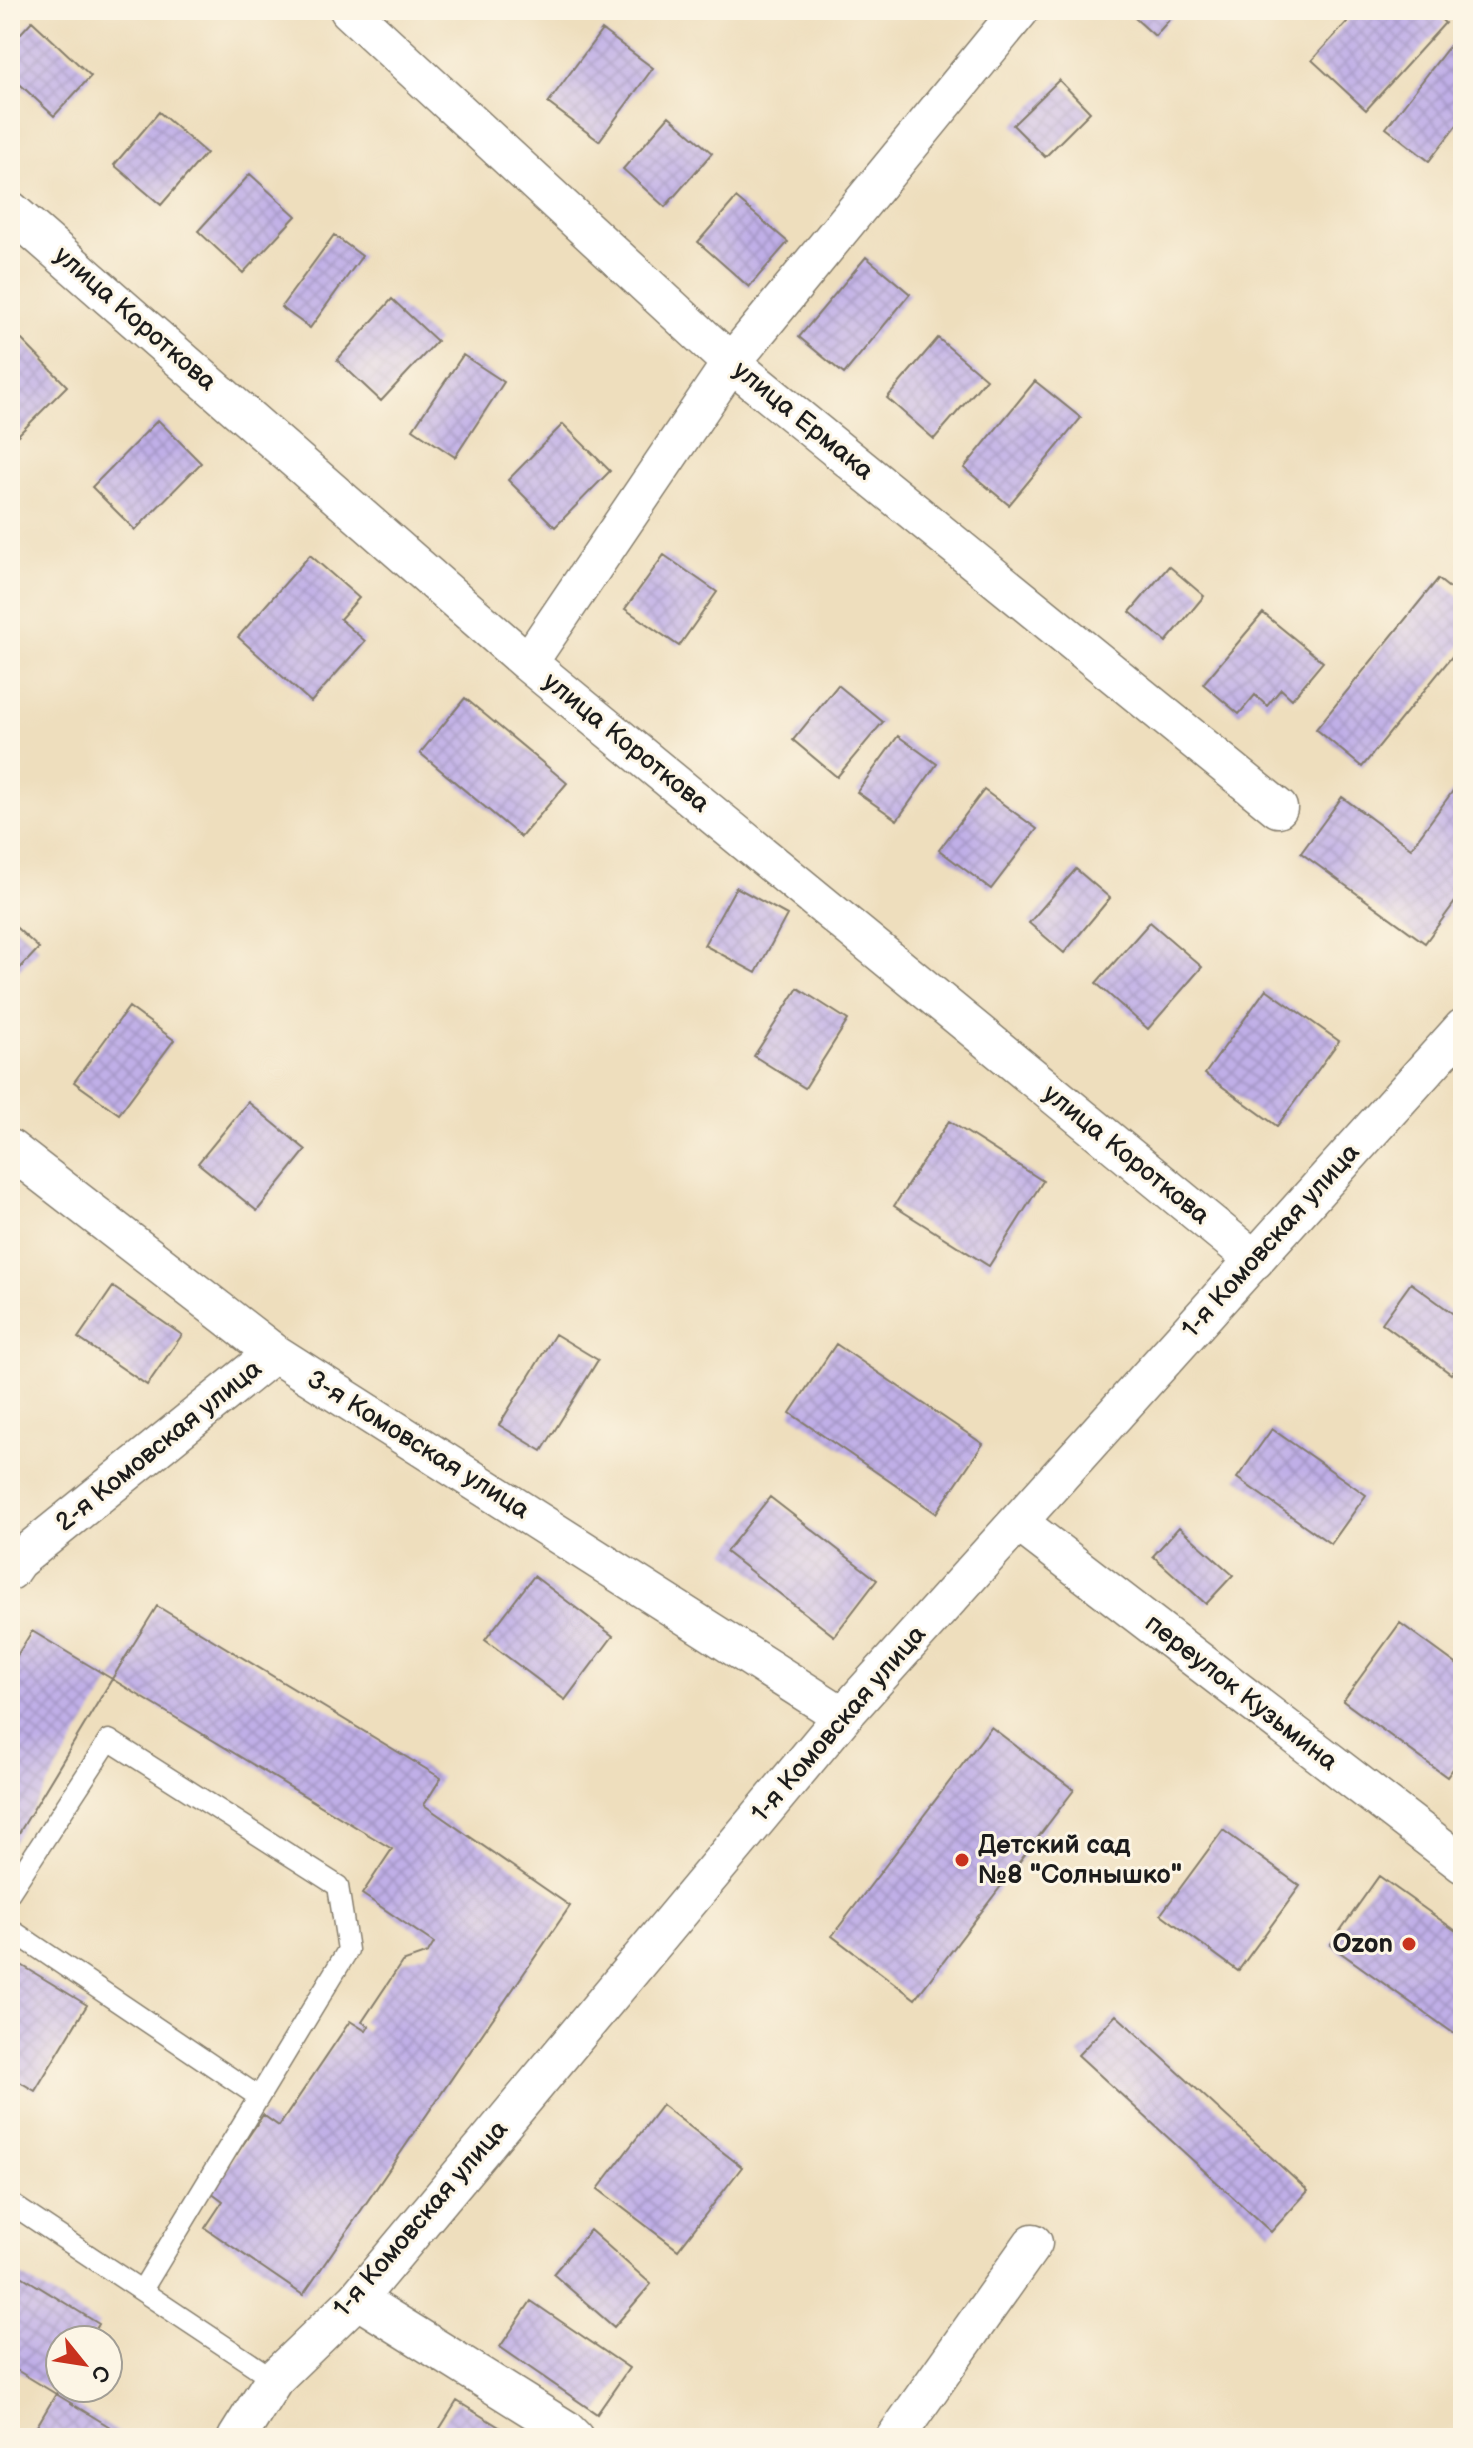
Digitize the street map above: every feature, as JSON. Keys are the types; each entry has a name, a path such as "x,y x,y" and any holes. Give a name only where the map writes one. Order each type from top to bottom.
{"street":[{"name":"улица Ермака","path":"349,10 731,363 1278,808"},
{"path":"528,663 731,363 1020,10"},
{"name":"улица Короткова","path":"10,210 528,663 1255,1260"},
{"name":"1-я Комовская улица","path":"237,2438 274,2379 357,2299 843,1716 1463,1028"},
{"name":"3-я Комовская улица","path":"10,1149 274,1353 843,1716"},
{"name":"2-я Комовская улица","path":"10,1571 17,1561 274,1353"},
{"name":"переулок Кузьмина","path":"1018,1522 1463,1864"},
{"path":"895,2438 1033,2243"},
{"path":"357,2299 565,2429 574,2438"}],"lane":[{"path":"10,1892 109,1740 338,1886 348,1950 142,2290"},
{"path":"10,1929 259,2097"},
{"path":"10,2203 274,2379"}],"building":[{"path":"1126,10 1178,10 1155,36"},
{"path":"1358,10 1431,10 1445,23 1366,110 1312,60"},
{"path":"32,21 91,76 54,116 10,75 10,45"},
{"path":"602,30 653,68 599,141 548,103"},
{"path":"1454,40 1463,47 1463,117 1429,161 1386,128"},
{"path":"1059,80 1090,112 1045,157 1013,125"},
{"path":"159,112 206,153 161,205 114,165"},
{"path":"669,116 712,153 665,207 623,169"},
{"path":"250,174 296,216 243,273 198,231"},
{"path":"736,198 788,242 749,287 698,242"},
{"path":"334,235 362,256 310,328 281,307"},
{"path":"866,257 910,294 844,374 799,337"},
{"path":"392,299 437,341 381,401 337,360"},
{"path":"18,336 67,386 10,443 10,344"},
{"path":"938,338 986,379 934,439 887,398"},
{"path":"463,355 504,382 455,457 413,429"},
{"path":"1035,381 1081,418 1009,505 964,468"},
{"path":"158,420 201,463 135,530 92,487"},
{"path":"563,424 610,471 555,527 508,480"},
{"path":"310,555 359,598 340,619 365,641 311,702 238,637"},
{"path":"664,555 717,592 679,646 625,609"},
{"path":"1169,566 1204,596 1166,642 1130,612"},
{"path":"1438,579 1463,599 1463,643 1362,767 1316,729"},
{"path":"1263,613 1323,662 1292,699 1281,689 1267,706 1255,695 1239,714 1203,684"},
{"path":"838,685 883,722 837,777 793,740"},
{"path":"465,698 567,783 521,837 420,753"},
{"path":"898,736 937,764 897,820 857,792"},
{"path":"1463,777 1463,891 1425,943 1301,853 1342,797 1411,848"},
{"path":"984,790 1037,829 991,889 939,850"},
{"path":"1076,869 1110,898 1064,953 1029,923"},
{"path":"736,887 787,915 756,973 704,945"},
{"path":"10,922 39,948 10,979"},
{"path":"1150,922 1202,967 1148,1029 1096,983"},
{"path":"798,988 848,1020 805,1088 754,1056"},
{"path":"1266,989 1339,1041 1277,1126 1205,1074"},
{"path":"129,1007 174,1040 119,1114 74,1082"},
{"path":"248,1102 306,1150 257,1211 198,1163"},
{"path":"949,1121 1043,1181 989,1266 894,1206"},
{"path":"1411,1283 1463,1321 1463,1359 1451,1374 1382,1323"},
{"path":"113,1287 182,1335 147,1385 78,1338"},
{"path":"555,1334 598,1360 542,1451 499,1425"},
{"path":"836,1344 983,1444 936,1513 790,1413"},
{"path":"1272,1429 1366,1495 1331,1544 1237,1478"},
{"path":"770,1497 877,1580 834,1636 726,1552"},
{"path":"1179,1527 1233,1575 1206,1604 1153,1556"},
{"path":"534,1576 613,1636 565,1700 485,1640"},
{"path":"157,1606 441,1778 424,1805 570,1906 303,2295 205,2228 223,2201 211,2192 263,2115 279,2126 350,2021 366,2031 369,2026 362,2022 402,1962 428,1953 434,1943 362,1894 392,1849 112,1679"},
{"path":"1400,1623 1463,1669 1463,1755 1447,1777 1343,1701"},
{"path":"32,1631 112,1679 10,1848 10,1667"},
{"path":"991,1727 1074,1790 915,1999 832,1936"},
{"path":"1223,1830 1300,1886 1238,1971 1161,1914"},
{"path":"1379,1876 1463,1936 1463,2040 1330,1945"},
{"path":"10,1958 87,2005 35,2091 10,2076"},
{"path":"1116,2015 1308,2191 1271,2232 1078,2055"},
{"path":"662,2105 742,2167 678,2250 598,2189"},
{"path":"590,2230 651,2284 614,2327 553,2274"},
{"path":"10,2269 99,2324 44,2324 44,2387 10,2366"},
{"path":"531,2301 629,2368 597,2414 500,2347"},
{"path":"457,2401 517,2438 434,2438"},
{"path":"50,2404 72,2404 128,2438 30,2438"}],"place":[{"name":"Детский сад №8 \"Солнышко\"","path":"962,1860"},
{"name":"Ozon","path":"1409,1944"}]}
